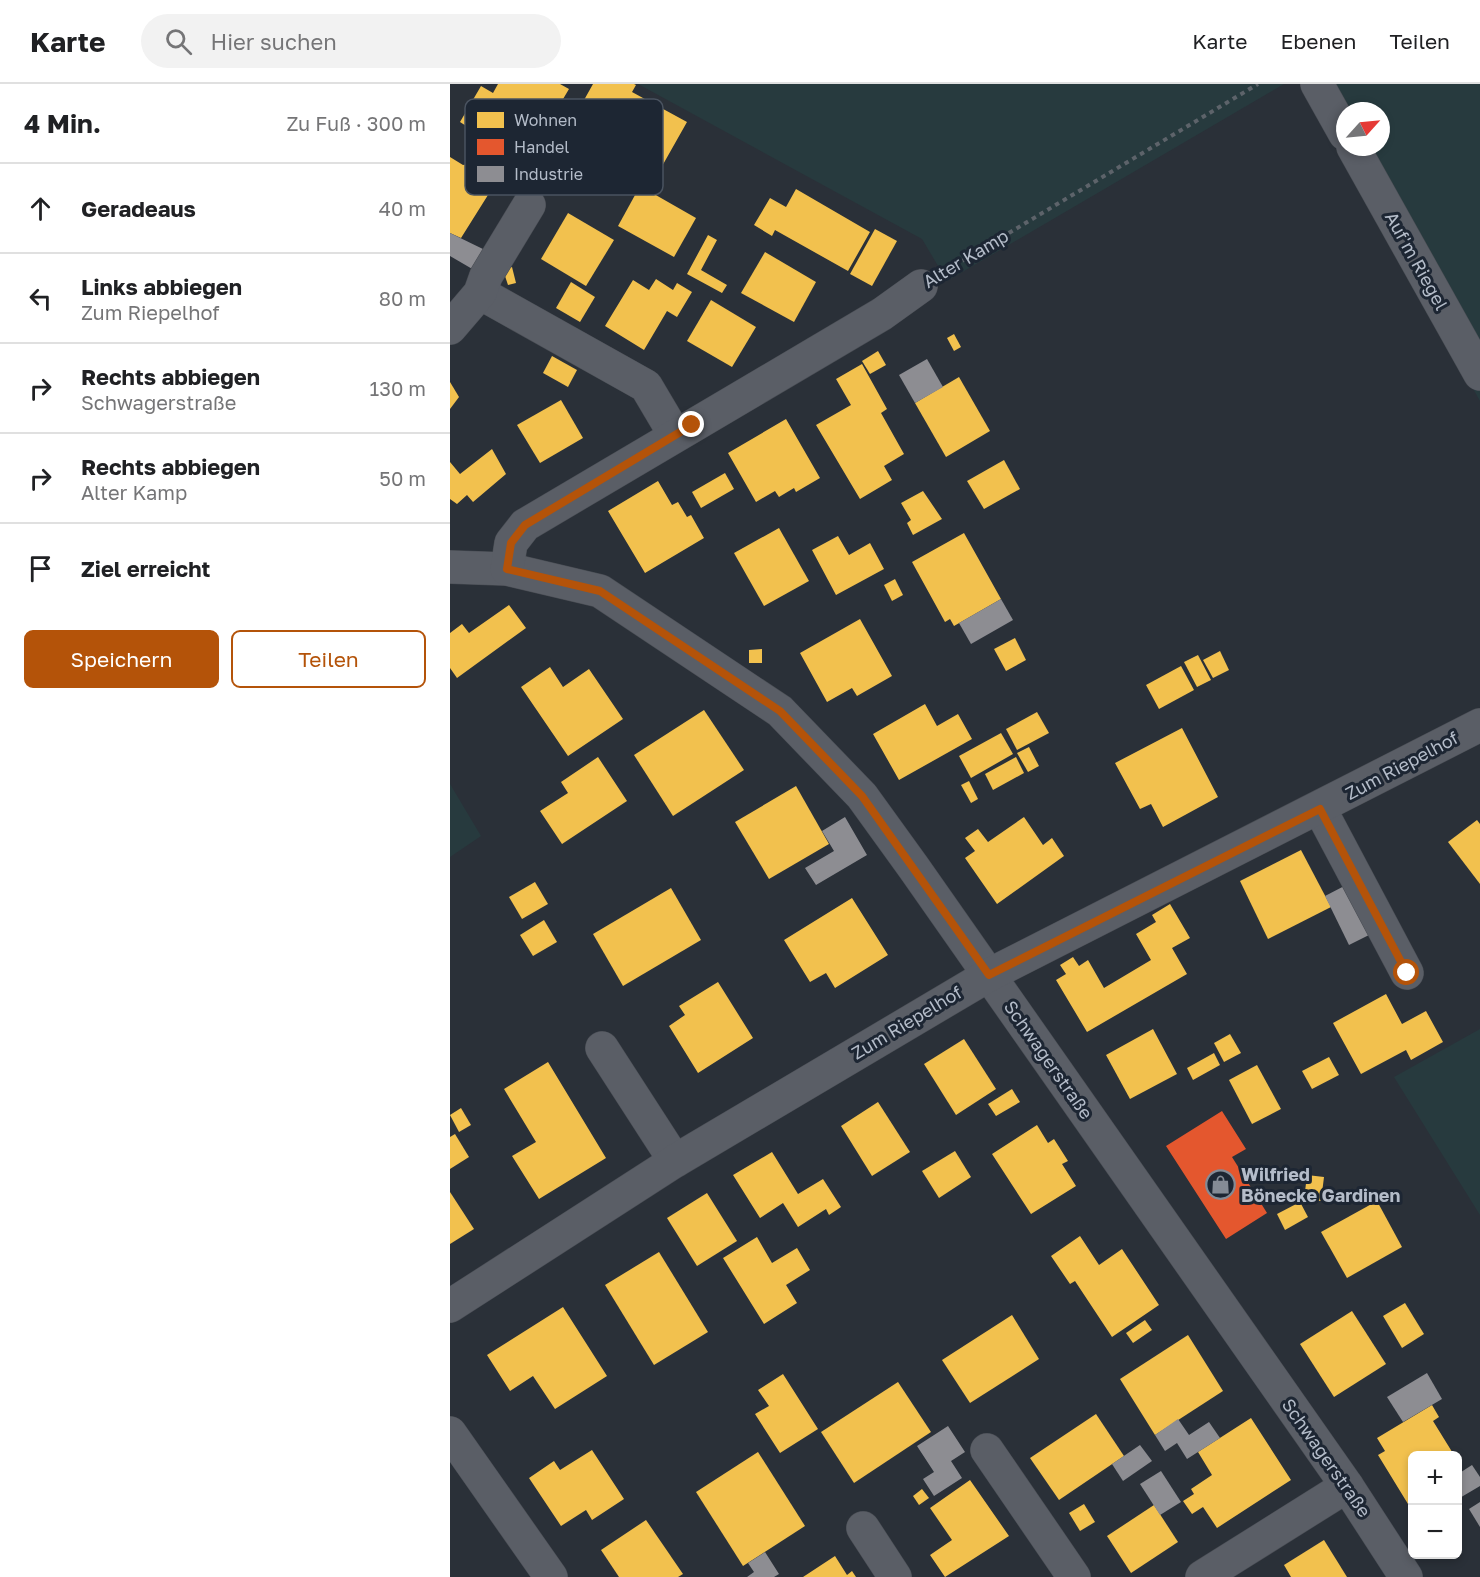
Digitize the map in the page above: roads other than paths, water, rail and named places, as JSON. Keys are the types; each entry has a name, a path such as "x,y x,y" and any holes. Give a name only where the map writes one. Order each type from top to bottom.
{"street":[{"path":"1317,84 1336,118"},
{"name":"Auf'm Riegel","path":"1358,156 1480,374"},
{"path":"450,328 480,293 486,276 529,205"},
{"name":"Alter Kamp","path":"507,569 511,543 525,525 882,314 921,286"},
{"path":"480,293 646,386 675,435"},
{"name":"Schwagerstraße","path":"450,567 507,569 600,591 780,711 862,796 1347,1486 1406,1577"},
{"name":"Zum Riepelhof","path":"450,1306 675,1161 989,975 1320,809 1480,725"},
{"path":"1320,809 1407,973"},
{"path":"602,1048 675,1161"},
{"path":"450,1433 551,1577"},
{"path":"987,1450 1074,1577"},
{"path":"1202,1577 1347,1486"},
{"path":"863,1528 895,1577"}],"place":[{"name":"Wilfried Bönecke Gardinen","path":"1220,1185"}]}
